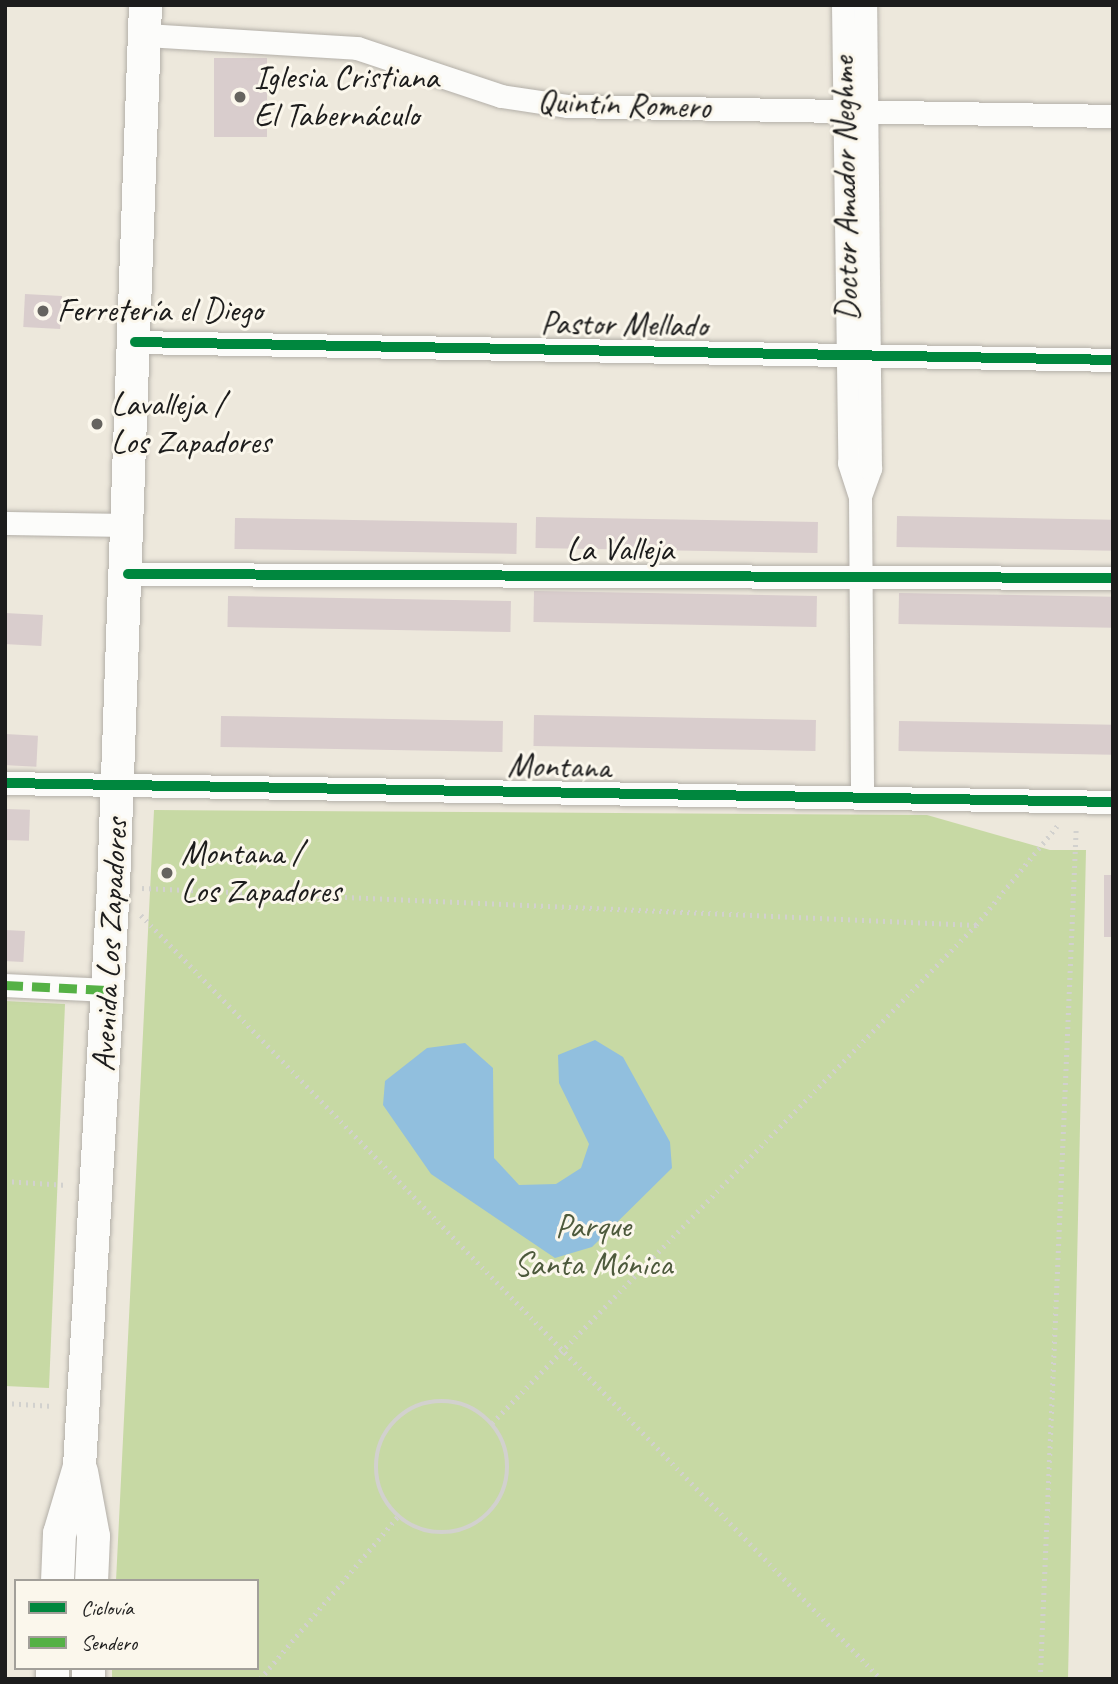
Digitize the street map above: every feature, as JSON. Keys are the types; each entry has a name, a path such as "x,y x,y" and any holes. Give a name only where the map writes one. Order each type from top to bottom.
{"main road":[{"name":"Avenida Los Zapadores","path":"57,1579 59,1533 79,1466 113,886 128,574 145,20"},
{"name":"Avenida Los Zapadores","path":"79,1466 93,1536 91,1579"}],"street":[{"name":"Doctor Amador Neghme","path":"844,5 855,111 858,355 870,468 860,496 862,797"},
{"name":"Doctor Amador Neghme","path":"855,111 865,5"},
{"name":"Quintín Romero","path":"145,20 357,48 534,103 1113,116"},
{"name":"Pastor Mellado","path":"135,342 1113,360"},
{"path":"5,523 129,525"},
{"name":"La Valleja","path":"128,574 1113,578"},
{"name":"Montana","path":"5,783 118,789 1113,802"},
{"path":"5,985 107,990"}],"path":[{"path":"492,1423 976,925 1077,801"},
{"path":"1040,1679 1077,801"},
{"path":"113,886 976,925"},
{"path":"113,886 565,1349 881,1679"},
{"path":"5,1181 96,1187"},
{"path":"434,1400 476,1409 492,1423 509,1462 496,1505 461,1531 416,1528 398,1516 377,1479 383,1437 396,1419 434,1400"},
{"path":"5,1403 83,1407"},
{"path":"260,1679 398,1516"}],"green space":[{"name":"Parque Santa Mónica","path":"154,810 927,815 1050,850 1086,850 1068,1679 112,1679 112,1670 259,1670 259,1579 116,1579"},
{"path":"5,1001 65,1004 49,1388 5,1386"}],"water":[{"path":"595,1040 623,1057 670,1142 672,1168 592,1247 555,1258 431,1174 383,1105 385,1081 427,1048 465,1043 493,1068 494,1158 519,1185 556,1184 581,1168 589,1144 559,1083 558,1055"}],"building":[{"name":"Iglesia Cristiana El Tabernáculo","path":"214,58 267,58 267,137 214,137"},
{"name":"Ferretería el Diego","path":"25,294 62,296 60,329 23,327"},
{"path":"897,516 1113,520 1112,551 896,547"},
{"path":"536,517 818,522 817,553 535,548"},
{"path":"235,518 517,523 516,554 234,549"},
{"path":"534,591 817,596 816,627 533,622"},
{"path":"899,593 1113,597 1112,628 898,624"},
{"path":"228,596 511,601 510,632 227,627"},
{"path":"5,613 43,615 41,646 5,644"},
{"path":"534,715 816,720 815,751 533,746"},
{"path":"221,716 503,721 502,752 220,747"},
{"path":"899,721 1113,725 1112,755 898,751"},
{"path":"5,734 38,736 36,767 5,765"},
{"path":"5,809 30,810 29,841 5,840"},
{"path":"1104,875 1113,875 1113,937 1104,937"},
{"path":"5,930 25,931 23,962 5,961"}],"marked path":[{"path":"5,985 107,990"}],"cycle path":[{"path":"135,342 1113,360"},
{"path":"128,574 1113,578"},
{"path":"5,783 1113,802"}],"place":[{"name":"Iglesia Cristiana El Tabernáculo","path":"240,97"},
{"name":"Ferretería el Diego","path":"43,311"},
{"name":"Lavalleja / Los Zapadores","path":"97,424"},
{"name":"Montana / Los Zapadores","path":"167,873"}]}
